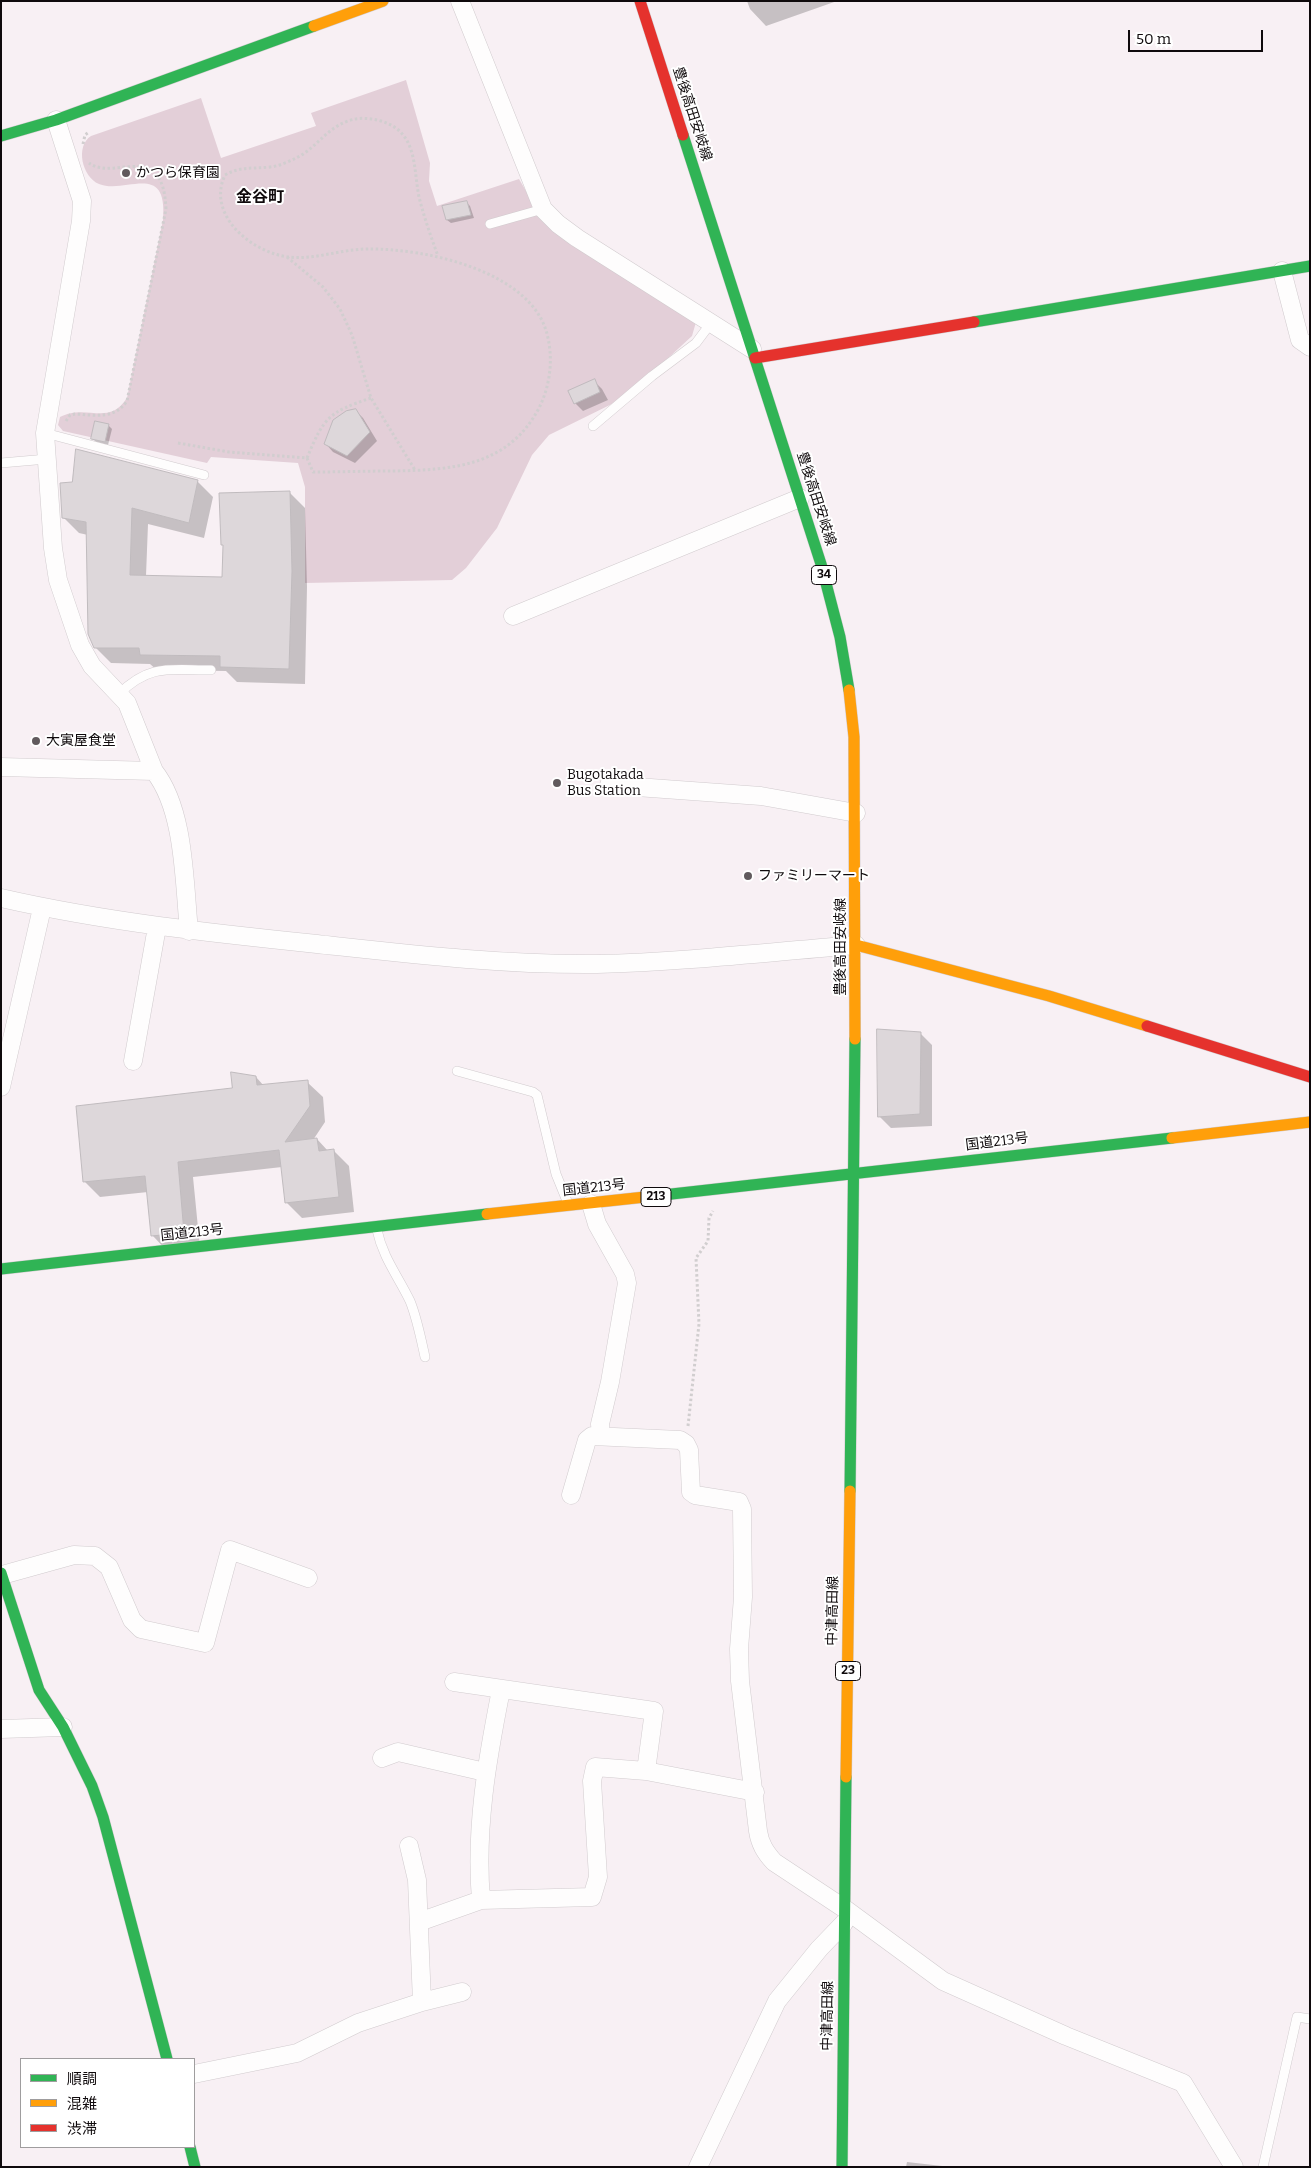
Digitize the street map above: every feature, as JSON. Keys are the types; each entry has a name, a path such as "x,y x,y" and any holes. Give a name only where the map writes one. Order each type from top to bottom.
{"main road":[{"path":"1,136 56,120 383,1"},
{"name":"豊後高田安岐線","path":"640,1 821,564 848,678 854,738 856,813 853,1175"},
{"path":"753,353 1310,266"},
{"path":"856,945 1049,996 1310,1077"},
{"name":"国道213号","path":"1,1269 853,1175 1310,1122"},
{"name":"中津高田線","path":"842,2167 853,1175"},
{"path":"2,1574 39,1690 63,1727 92,1786 103,1817 167,2058"},
{"path":"190,2148 195,2167"}],"street":[{"path":"460,1 543,209 558,224 577,238 711,323 753,353"},
{"path":"56,120 82,201 81,221 45,433 53,548 64,598 80,646 92,666 104,681 119,694 132,713 154,771 166,789 176,824 189,931"},
{"path":"1282,271 1300,340 1310,346"},
{"path":"512,616 800,498"},
{"path":"1,767 154,771"},
{"path":"609,785 761,796 856,813"},
{"path":"1,898 42,908 157,927 443,958 598,964 856,945"},
{"path":"1,1087 42,908"},
{"path":"133,1061 157,927"},
{"path":"591,1204 597,1224 625,1274 627,1283 610,1382 600,1424 601,1436"},
{"path":"571,1495 587,1440 592,1436 680,1440 686,1444 689,1450 691,1492 695,1495 739,1502 742,1509 743,1597 739,1657 760,1843 766,1854 845,1916 943,1981 1058,2032 1183,2083 1234,2167"},
{"path":"2,1574 74,1555 95,1556 109,1567 132,1620 141,1628 205,1643 230,1550 308,1578"},
{"path":"454,1682 654,1711 646,1771"},
{"path":"481,1900 480,1840 485,1772 501,1690"},
{"path":"1,1729 63,1727"},
{"path":"382,1758 398,1752 485,1772"},
{"path":"419,1922 481,1900 592,1897 598,1878 592,1781 595,1767 646,1771 755,1792"},
{"path":"409,1846 417,1880 422,2002"},
{"path":"698,2167 777,2001 845,1916"},
{"path":"195,2074 297,2053 358,2023 422,2002 462,1992"}],"lane":[{"path":"490,224 543,209"},
{"path":"593,426 652,376 696,343 711,323"},
{"path":"45,433 204,475"},
{"path":"1,463 47,459"},
{"path":"119,694 134,679 154,671 211,670"},
{"path":"457,1071 538,1095 556,1174 569,1206"},
{"path":"377,1228 380,1246 388,1264 410,1301 425,1357"},
{"path":"1263,2167 1297,2017 1310,2019"}],"path":[{"path":"416,470 371,398 352,336 340,309 323,286 286,257 260,247 240,234 228,221 220,195 221,184 226,175 246,167 271,167 284,163 310,149 336,126 361,118 374,119 398,128 411,145 420,198 438,256"},
{"path":"84,150 83,139 89,132"},
{"path":"66,425 70,415 110,415 122,409 127,401 166,209 161,182 151,172 134,165 98,168 84,158"},
{"path":"286,257 313,258 365,249 406,251 438,256 498,280 528,301 539,315 547,332 550,368 542,402 534,417 513,440 497,452 478,462 458,467 416,470 313,472 307,458 315,438 327,419 346,406 371,398"},
{"path":"178,443 229,452 307,458"},
{"path":"686,1444 699,1324 696,1258 708,1241 709,1218 716,1207"}],"shaded area":[{"path":"406,80 430,163 429,181 437,206 519,179 540,215 696,322 692,336 626,397 549,435 532,455 497,528 466,568 452,580 305,583 305,487 298,463 211,457 207,463 63,431 58,425 60,417 70,413 105,413 120,407 127,398 163,220 163,202 159,191 152,185 109,186 99,184 88,175 83,161 83,147 91,136 201,98 221,158 316,126 311,113"}],"building":[{"path":"467,201 471,215 446,220 442,206"},
{"path":"595,379 600,392 574,404 568,391"},
{"path":"356,409 370,432 347,456 324,444 333,420 346,411"},
{"path":"95,421 109,424 105,442 91,439"},
{"path":"76,449 198,480 189,523 132,508 130,575 222,577 223,545 221,545 219,493 290,491 292,571 289,669 220,667 220,656 140,655 139,648 94,648 88,634 86,522 62,518 60,483 72,482"},
{"path":"877,1029 921,1032 920,1114 878,1117"},
{"path":"231,1072 256,1076 257,1085 308,1080 310,1106 285,1142 317,1138 319,1151 334,1149 339,1197 285,1203 279,1150 178,1162 184,1233 151,1236 145,1176 83,1182 76,1106 232,1088"}],"traffic: fast":[{"path":"1,136 56,120 314,26"},
{"path":"683,135 821,564 840,637 849,690"},
{"path":"974,322 1310,266"},
{"path":"850,1491 855,1039"},
{"path":"645,1197 1172,1138"},
{"path":"1,1269 487,1214"},
{"path":"1,1573 39,1690 63,1727 92,1786 103,1817 167,2058"},
{"path":"842,2167 846,1777"},
{"path":"190,2148 195,2167"}],"traffic: slow":[{"path":"314,26 383,1"},
{"path":"849,690 854,737 855,1039"},
{"path":"856,945 1049,996 1147,1026"},
{"path":"1172,1138 1310,1122"},
{"path":"487,1214 645,1197"},
{"path":"846,1777 850,1491"}],"traffic: jam":[{"path":"640,1 683,135"},
{"path":"755,358 974,322"},
{"path":"1147,1026 1310,1077"}],"place":[{"name":"かつら保育園","path":"126,173"},
{"name":"大寅屋食堂","path":"36,741"},
{"name":"Bugotakada Bus Station","path":"557,783"},
{"name":"ファミリーマート","path":"748,876"}],"district":[{"name":"金谷町","path":"260,198"}]}
